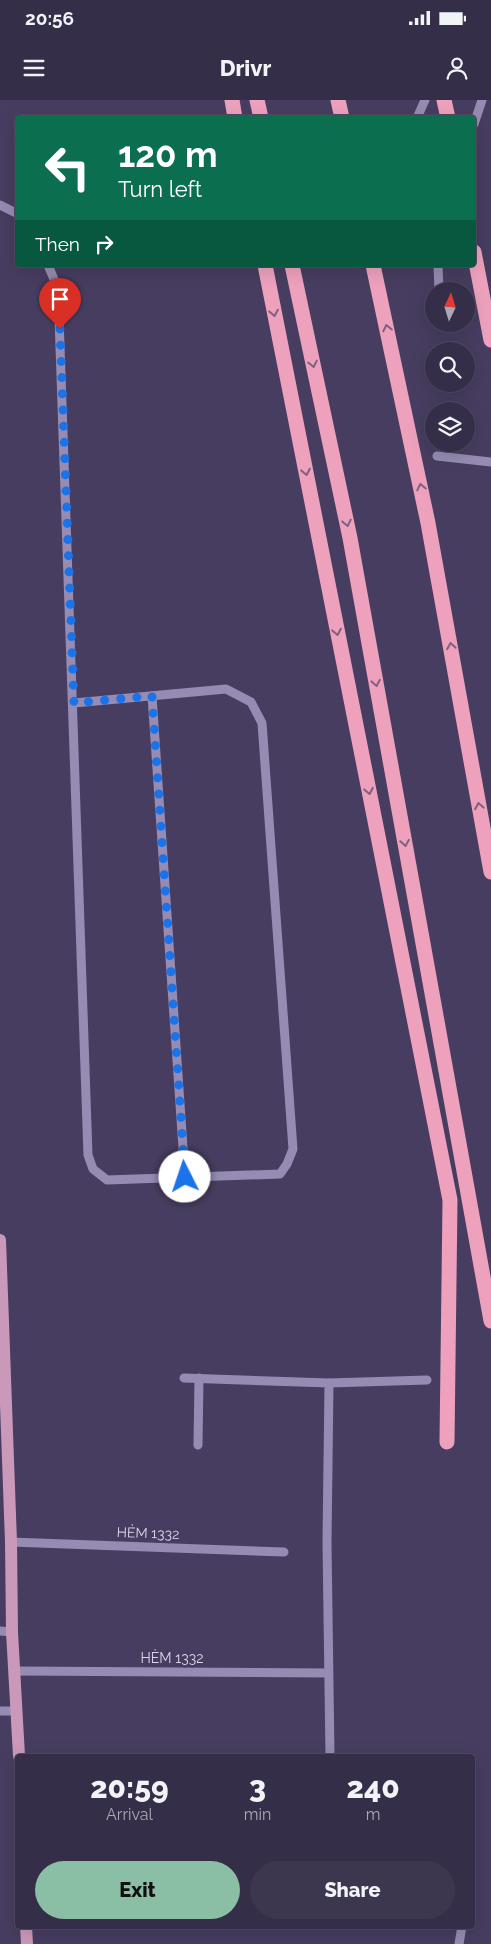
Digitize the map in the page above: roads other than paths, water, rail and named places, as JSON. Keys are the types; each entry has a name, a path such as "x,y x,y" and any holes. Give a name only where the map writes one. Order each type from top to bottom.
{"highway":[{"path":"232,100 234,115"},
{"path":"257,100 260,115"},
{"path":"338,100 341,115"},
{"path":"444,100 447,115"},
{"path":"476,262 491,340"},
{"path":"264,267 450,1200 447,1442"},
{"path":"292,267 350,538 491,1321"},
{"path":"373,267 428,523 491,872"}],"main road":[{"path":"0,1240 11,1542 6,1632 16,1671 19,1754"},
{"path":"26,1929 27,1944"}],"street":[{"path":"418,115 425,100"},
{"path":"476,118 482,100"},
{"path":"0,206 15,213"},
{"path":"49,267 58,289 74,703 88,1155 93,1169 107,1180 280,1174 288,1164 293,1149 262,723 251,702 226,689 74,703"},
{"path":"438,267 439,282"},
{"path":"437,456 491,462"},
{"path":"152,696 185,1177"},
{"path":"184,1378 329,1383 427,1380"},
{"path":"198,1445 199,1378"},
{"path":"329,1383 327,1672 330,1754"},
{"name":"HẺM 1332","path":"11,1542 284,1552"},
{"name":"HÈM 1332","path":"16,1671 327,1672"},
{"path":"0,1711 18,1711"},
{"path":"459,1944 462,1929"}]}
